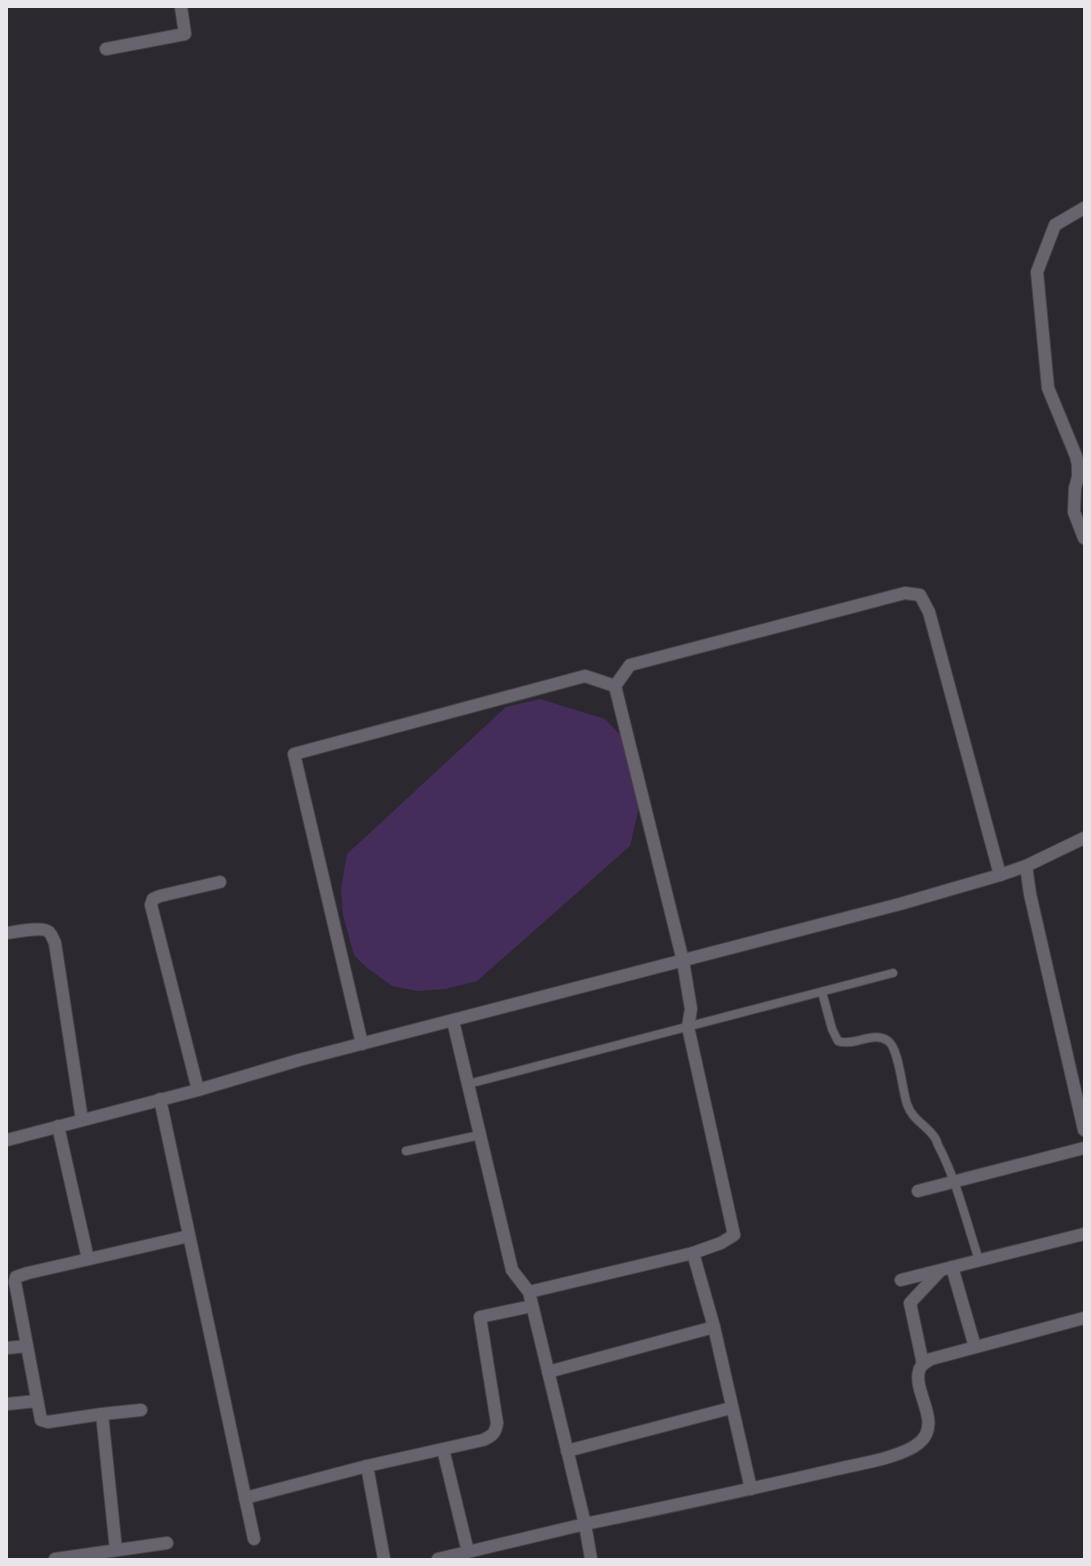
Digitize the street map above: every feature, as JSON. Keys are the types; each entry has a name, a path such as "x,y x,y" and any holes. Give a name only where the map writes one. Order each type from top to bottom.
{"street":[{"path":"106,49 185,34 181,7"},
{"path":"1084,208 1055,225 1037,272 1048,388 1078,464 1074,512 1084,538"},
{"path":"529,1292 693,1253 721,1243 734,1236 688,1026 691,1009 683,961 615,686 630,665 905,592 920,595 929,612 1000,875"},
{"path":"362,1044 294,754 585,676 615,686"},
{"path":"7,1140 198,1090 362,1044 900,904 1026,866 1084,838"},
{"path":"1026,866 1030,894 1084,1130"},
{"path":"198,1090 151,905 153,899 160,896 220,882"},
{"path":"7,933 39,929 46,930 50,932 55,943 82,1120"},
{"path":"454,1021 512,1270 529,1292 585,1524 591,1559"},
{"path":"160,1099 188,1236 254,1539"},
{"path":"58,1126 88,1259"},
{"path":"918,1191 1084,1148"},
{"path":"901,1280 1084,1234"},
{"path":"141,1410 46,1422 41,1420 15,1282 16,1277 188,1236"},
{"path":"693,1253 714,1327 731,1408 751,1489"},
{"path":"952,1267 975,1348"},
{"path":"923,1364 910,1303 940,1271"},
{"path":"245,1498 367,1466 483,1440 493,1436 497,1430 497,1423 480,1317 532,1306"},
{"path":"438,1559 585,1524 751,1489 886,1457 909,1449 925,1436 928,1427 928,1416 918,1380 919,1371 923,1364 931,1359 1084,1318"},
{"path":"548,1372 714,1327"},
{"path":"7,1348 27,1346"},
{"path":"7,1404 37,1401"},
{"path":"567,1451 731,1408"},
{"path":"102,1414 116,1550"},
{"path":"443,1449 468,1552"},
{"path":"367,1466 384,1559"},
{"path":"56,1559 167,1543"}],"lane":[{"path":"468,1084 893,973"},
{"path":"822,992 832,1029 838,1041 849,1043 879,1037 884,1038 892,1045 907,1105 915,1119 933,1135 955,1182 979,1260"},
{"path":"406,1151 480,1135"}],"shaded area":[{"path":"540,699 605,719 624,739 639,807 630,846 477,981 446,989 417,991 392,986 366,967 354,955 343,915 341,889 347,854 506,707"}]}
